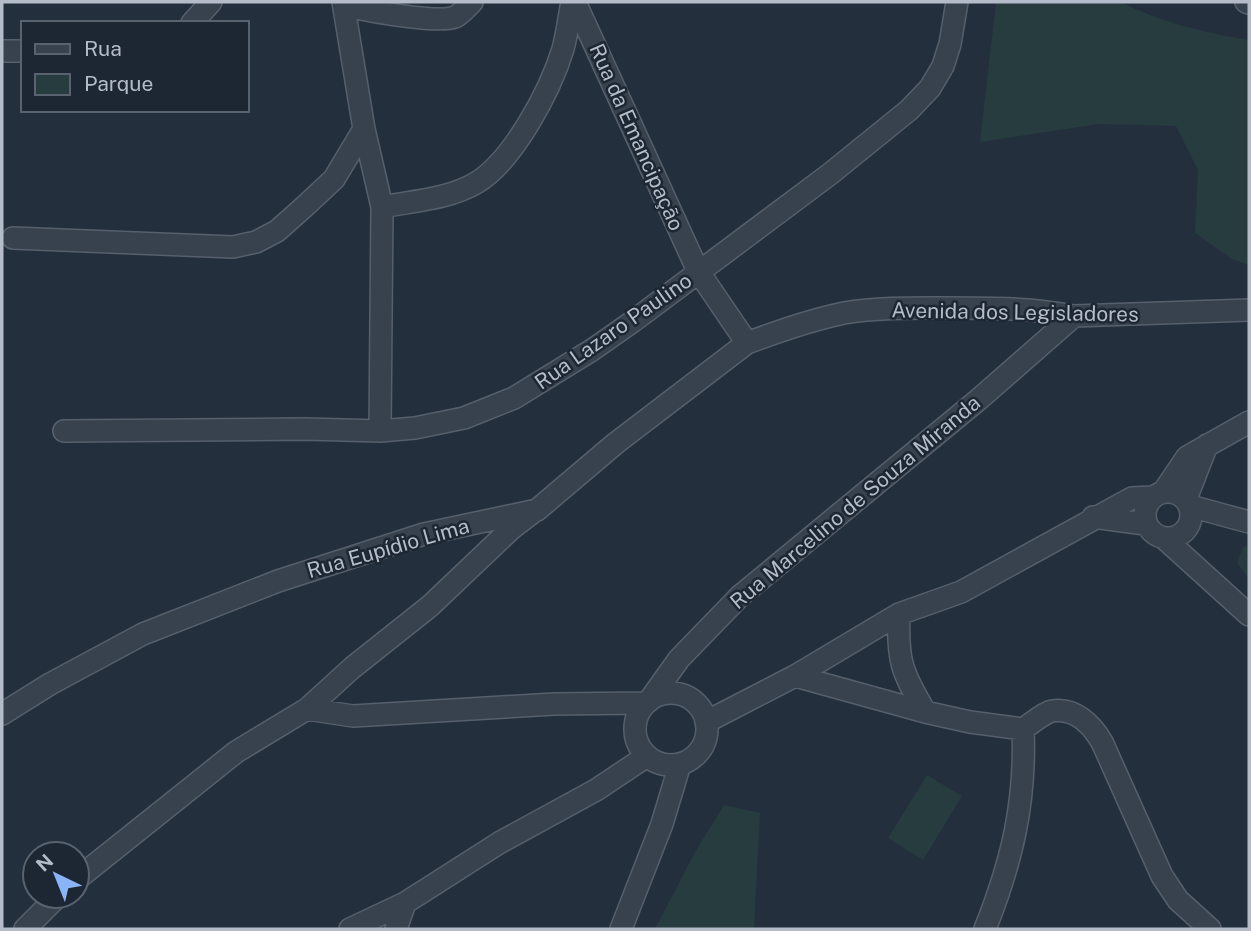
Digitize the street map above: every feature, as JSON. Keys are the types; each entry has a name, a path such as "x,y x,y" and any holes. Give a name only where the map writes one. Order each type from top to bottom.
{"street":[{"path":"194,21 211,2"},
{"path":"380,431 382,207 364,129 344,4 391,15 440,18 455,17 472,2"},
{"path":"382,207 454,192 477,183 494,167 521,137 547,86 563,50 574,2"},
{"name":"Rua da Emancipação","path":"574,2 698,271"},
{"name":"Rua Lazaro Paulino","path":"64,431 380,431 415,428 464,418 514,398 592,350 875,138 930,88 943,66 950,44 957,2"},
{"path":"2,51 21,51"},
{"path":"13,238 233,247 256,242 277,231 334,179 364,129"},
{"path":"698,271 747,344"},
{"name":"Avenida dos Legisladores","path":"747,344 793,326 846,313 900,308 1018,308 1074,316 1249,310"},
{"name":"Rua Marcelino de Souza Miranda","path":"648,702 679,659 740,596 978,400 1074,316"},
{"name":"Rua Eupídio Lima","path":"2,714 50,684 143,634 254,590 425,534 537,510 616,443 747,344"},
{"path":"1249,422 1187,457 1145,509 1146,524 1153,534 1165,539 1249,615"},
{"path":"1165,539 1176,537 1188,515 1207,445"},
{"path":"706,722 795,676 899,614 961,592 1093,517 1132,498 1176,492 1223,594"},
{"path":"91,868 236,752 307,709 352,668 430,606 511,528 537,510"},
{"path":"1188,515 1249,523"},
{"path":"1093,517 1146,524"},
{"path":"899,614 898,656 907,681 925,712"},
{"path":"795,676 970,722 1023,729 1051,711 1066,711 1083,718 1095,730 1163,876 1178,900 1210,929"},
{"path":"307,709 353,716 648,702 667,694 679,694 699,707 706,722 705,740 700,751 680,764 657,763 647,756 639,747 635,724 639,713 648,702"},
{"path":"985,929 1008,868 1019,818 1024,765 1023,729"},
{"path":"350,929 405,903 499,843 596,790 647,756"},
{"path":"621,929 662,824 680,764"},
{"path":"396,929 405,903"},
{"path":"25,929 44,910"}],"green space":[{"path":"996,2 1120,2 1183,26 1249,40 1249,265 1232,259 1195,233 1198,170 1176,126 1099,124 980,142"},
{"path":"1249,545 1249,579 1237,563 1243,547"},
{"path":"927,775 962,796 923,860 888,838"},
{"path":"724,805 760,813 754,929 655,929 695,852"}]}
